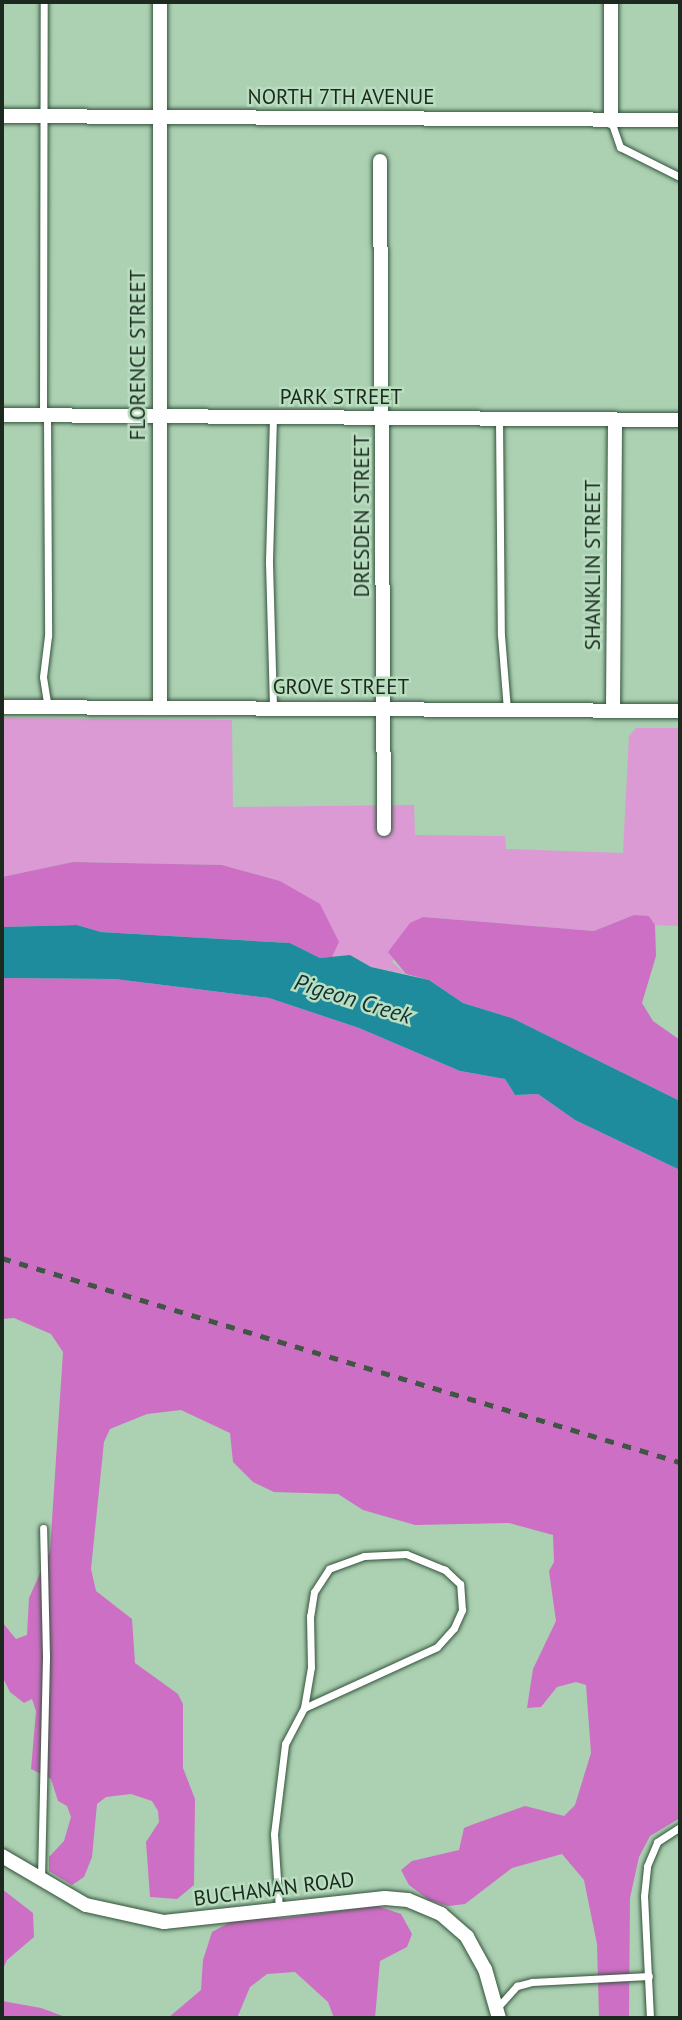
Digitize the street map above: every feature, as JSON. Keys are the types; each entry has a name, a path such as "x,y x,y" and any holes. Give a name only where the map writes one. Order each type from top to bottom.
{"street":[{"name":"FLORENCE STREET","path":"160,2 160,707"},
{"path":"611,2 611,121"},
{"name":"NORTH 7TH AVENUE","path":"2,116 680,120"},
{"name":"DRESDEN STREET","path":"380,161 384,829"},
{"name":"PARK STREET","path":"2,415 680,420"},
{"name":"SHANKLIN STREET","path":"612,711 615,420"},
{"name":"GROVE STREET","path":"2,707 680,711"},
{"name":"BUCHANAN ROAD","path":"2,1856 41,1882 101,1910 164,1922 385,1898 408,1900 441,1913 476,1950 498,2013"}],"lane":[{"path":"44,2 42,116 48,636 43,677 48,707"},
{"path":"611,121 620,147 680,177"},
{"path":"273,418 269,562 273,708"},
{"path":"499,419 500,622 507,711"},
{"path":"41,1882 46,1656 43,1528"},
{"path":"279,1910 274,1834 285,1744 304,1708 311,1667 310,1616 314,1591 329,1569 364,1556 406,1554 445,1570 460,1584 462,1610 454,1628 437,1647 304,1708"},
{"path":"650,2018 644,1896 647,1866 657,1842 680,1827"},
{"path":"498,2013 517,1986 532,1982 649,1976"}],"shaded area":[{"path":"2,718 232,720 233,807 414,805 415,835 505,836 506,849 623,853 629,736 636,728 680,728 680,926 655,925 649,916 634,915 594,931 423,917 392,962 406,974 371,967 350,955 332,957 339,942 280,881 222,865 73,862 2,877"},
{"path":"73,862 222,865 280,881 320,904 339,942 332,957 320,958 290,943 101,932 77,925 2,927 2,877"},
{"path":"634,915 649,916 655,925 656,956 642,1003 653,1021 680,1040 680,1101 512,1018 463,1003 429,980 406,974 388,952 410,923 423,917 594,931"},
{"path":"2,978 115,979 269,998 359,1028 460,1071 505,1079 515,1095 538,1094 575,1120 680,1170 680,1818 650,1836 639,1857 630,1898 629,2018 599,2018 597,1944 584,1880 562,1854 512,1868 465,1904 448,1906 429,1900 409,1885 401,1870 412,1861 459,1850 464,1828 474,1824 525,1806 564,1816 575,1805 591,1753 586,1685 576,1682 557,1687 541,1707 527,1708 533,1669 556,1621 549,1571 554,1562 553,1535 509,1523 415,1525 363,1510 338,1494 274,1492 253,1482 233,1462 230,1433 181,1410 147,1414 110,1429 104,1442 91,1569 96,1591 132,1619 135,1663 178,1694 183,1704 183,1768 195,1799 194,1885 177,1899 150,1897 146,1842 159,1822 158,1811 152,1801 131,1794 106,1797 97,1804 92,1857 84,1877 72,1885 49,1871 49,1857 64,1841 71,1817 67,1806 58,1801 51,1779 31,1769 36,1711 32,1699 24,1703 10,1692 2,1676 2,1622 16,1639 27,1635 29,1598 50,1551 63,1352 51,1334 14,1318 2,1319"},
{"path":"2,1889 33,1913 34,1937 7,1960 2,1971"},
{"path":"378,1906 401,1914 412,1934 407,1947 380,1961 375,2018 334,2018 328,2002 295,1972 267,1974 250,1987 237,2018 168,2018 201,1990 203,1960 212,1932 238,1918 283,1918"},
{"path":"2,2001 41,2008 68,2018 2,2018"}],"water":[{"name":"Pigeon Creek","path":"77,925 101,932 290,943 320,958 350,955 371,967 429,980 463,1003 512,1018 680,1101 680,1170 575,1120 538,1094 515,1095 505,1079 460,1071 359,1028 269,998 115,979 2,978 2,927"}],"railway":[{"path":"2,1258 680,1462"}]}
